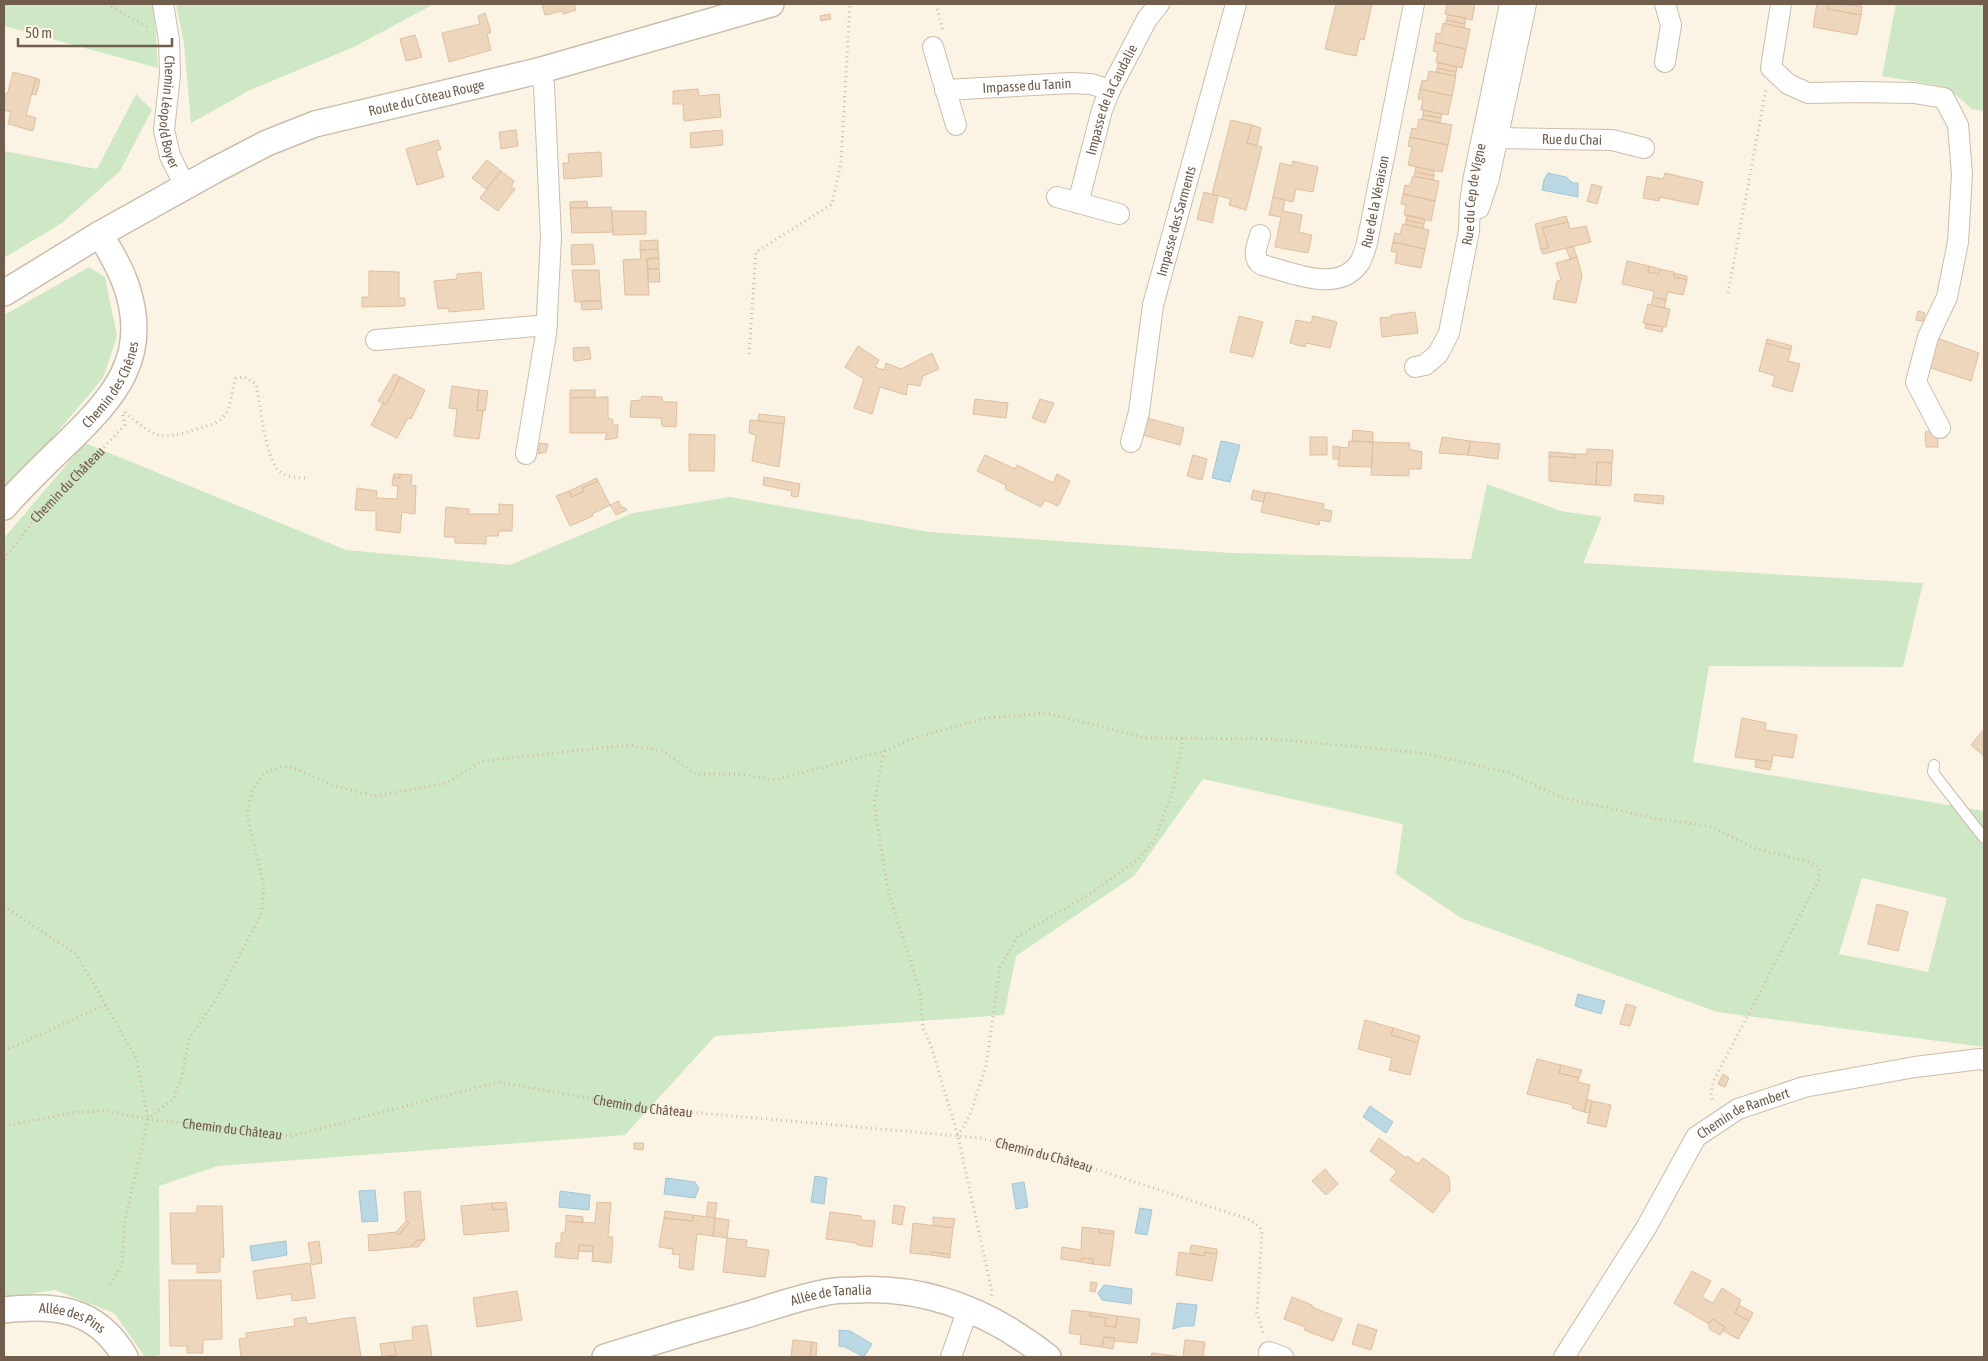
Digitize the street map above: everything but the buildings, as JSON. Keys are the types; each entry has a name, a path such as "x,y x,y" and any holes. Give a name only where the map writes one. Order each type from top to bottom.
{"street":[{"name":"Chemin Léopold Boyer","path":"163,4 169,40 170,75 164,130 170,156 185,186"},
{"name":"Route du Côteau Rouge","path":"4,293 100,234 185,186 267,143 314,124 538,71 771,4"},
{"name":"Impasse de la Caudalie","path":"1078,202 1102,110 1110,90 1147,20 1160,4"},
{"name":"Impasse des Sarments","path":"1131,442 1139,412 1148,330 1153,305 1236,4"},
{"name":"Rue de la Véraison","path":"1260,235 1255,256 1258,263 1262,265 1324,280 1345,276 1360,262 1367,244 1414,4"},
{"name":"Rue du Cep de Vigne","path":"1414,367 1425,365 1438,354 1449,332 1470,231 1470,203 1474,176 1510,4"},
{"path":"1470,231 1489,178 1526,4"},
{"path":"1665,4 1671,25 1665,62"},
{"path":"1781,4 1770,68 1788,84 1808,93 1914,93 1944,98 1958,125 1962,174 1958,242 1948,297 1928,338 1916,382 1940,428"},
{"path":"933,47 956,125"},
{"path":"526,454 547,325 551,238 544,85 538,71"},
{"name":"Impasse du Tanin","path":"945,90 1071,83 1091,84 1110,90"},
{"name":"Rue du Chai","path":"1498,138 1612,140 1644,148"},
{"path":"1057,197 1119,214"},
{"name":"Chemin des Chênes","path":"4,507 19,489 99,412 122,380 128,365 132,351 134,331 133,309 120,270 100,234"},
{"path":"376,340 547,325"},
{"name":"Chemin de Rambert","path":"1564,1357 1646,1228 1696,1137 1738,1109 1804,1087 1915,1067 1983,1058"},
{"name":"Allée de Tanalia","path":"605,1357 824,1292 876,1289 902,1291 945,1300 977,1313 1023,1338 1048,1357"},
{"name":"Allée des Pins","path":"4,1310 38,1307 59,1308 80,1316 101,1328 112,1338 125,1357"},
{"path":"950,1357 977,1313"}],"lane":[{"path":"1934,765 1933,772 1935,775 1984,838"}],"path":[{"path":"107,4 169,40"},
{"path":"748,354 756,252 832,204 841,162 850,4"},
{"path":"1728,293 1770,68"},
{"name":"Chemin du Château","path":"4,560 36,517 125,425 122,410 145,430 162,437 174,436 216,423 225,415 232,386 236,378 244,377 256,384 269,450 278,470 290,477 306,478"},
{"path":"148,1119 174,1098 182,1076 189,1039 218,996 261,915 264,886 247,815 252,791 264,773 282,766 299,770 335,786 375,796 447,782 482,760 628,745 663,751 695,774 740,774 775,780 884,752 914,738 986,718 1046,713 1146,738 1273,740 1422,753 1510,773 1560,797 1653,818 1709,826 1757,849 1819,867 1819,879 1713,1082 1711,1094 1718,1123"},
{"path":"958,1136 970,1115 986,1066 1000,968 1018,936 1093,892 1139,858 1155,840 1172,793 1183,738"},
{"path":"884,752 874,802 888,891 920,991 923,1028 931,1046 958,1136 992,1292 977,1313"},
{"path":"4,906 77,954 136,1058 148,1119 125,1220 122,1264 110,1284"},
{"path":"4,1051 106,1005"},
{"name":"Chemin du Château","path":"4,1126 78,1112 107,1112 148,1119 291,1136 498,1082 644,1108 981,1138 1077,1163 1248,1219 1259,1226 1262,1232 1257,1313 1276,1355"}],"green space":[{"path":"4,4 154,4 158,68 4,26"},
{"path":"176,4 434,4 354,47 250,90 191,123 184,44"},
{"path":"1896,4 1984,4 1984,111 1972,109 1956,95 1935,85 1882,76"},
{"path":"136,94 152,110 120,171 62,223 4,258 4,151 97,169"},
{"path":"89,267 105,277 117,336 103,378 38,455 4,490 4,315"},
{"path":"85,443 346,550 510,565 633,513 730,497 929,532 1231,553 1471,559 1487,484 1561,511 1602,517 1583,563 1923,583 1903,667 1709,666 1693,762 1984,811 1984,1047 1717,1012 1461,918 1396,874 1403,824 1203,779 1134,876 1016,956 1004,1015 715,1036 625,1135 218,1166 159,1186 160,1355 145,1357 114,1313 55,1290 4,1298 4,538","holes":["1862,878 1947,898 1928,972 1839,954"]}],"water":[{"path":"1548,173 1566,177 1573,183 1578,183 1578,197 1542,190"},
{"path":"1221,441 1240,445 1230,482 1212,478"},
{"path":"1578,994 1605,1001 1601,1014 1575,1006"},
{"path":"1370,1106 1393,1122 1386,1133 1363,1117"},
{"path":"815,1176 827,1178 824,1204 811,1202"},
{"path":"666,1178 695,1182 699,1188 695,1198 664,1194"},
{"path":"1024,1182 1028,1207 1016,1209 1012,1184"},
{"path":"375,1190 378,1221 362,1222 359,1191"},
{"path":"560,1191 590,1195 589,1210 559,1207"},
{"path":"1140,1208 1152,1210 1147,1235 1135,1233"},
{"path":"286,1241 287,1255 252,1261 250,1246"},
{"path":"1104,1285 1132,1289 1131,1304 1102,1300 1098,1293"},
{"path":"1177,1303 1197,1305 1194,1326 1183,1326 1173,1329"},
{"path":"839,1330 850,1331 872,1344 864,1357 845,1347 839,1346"}]}
